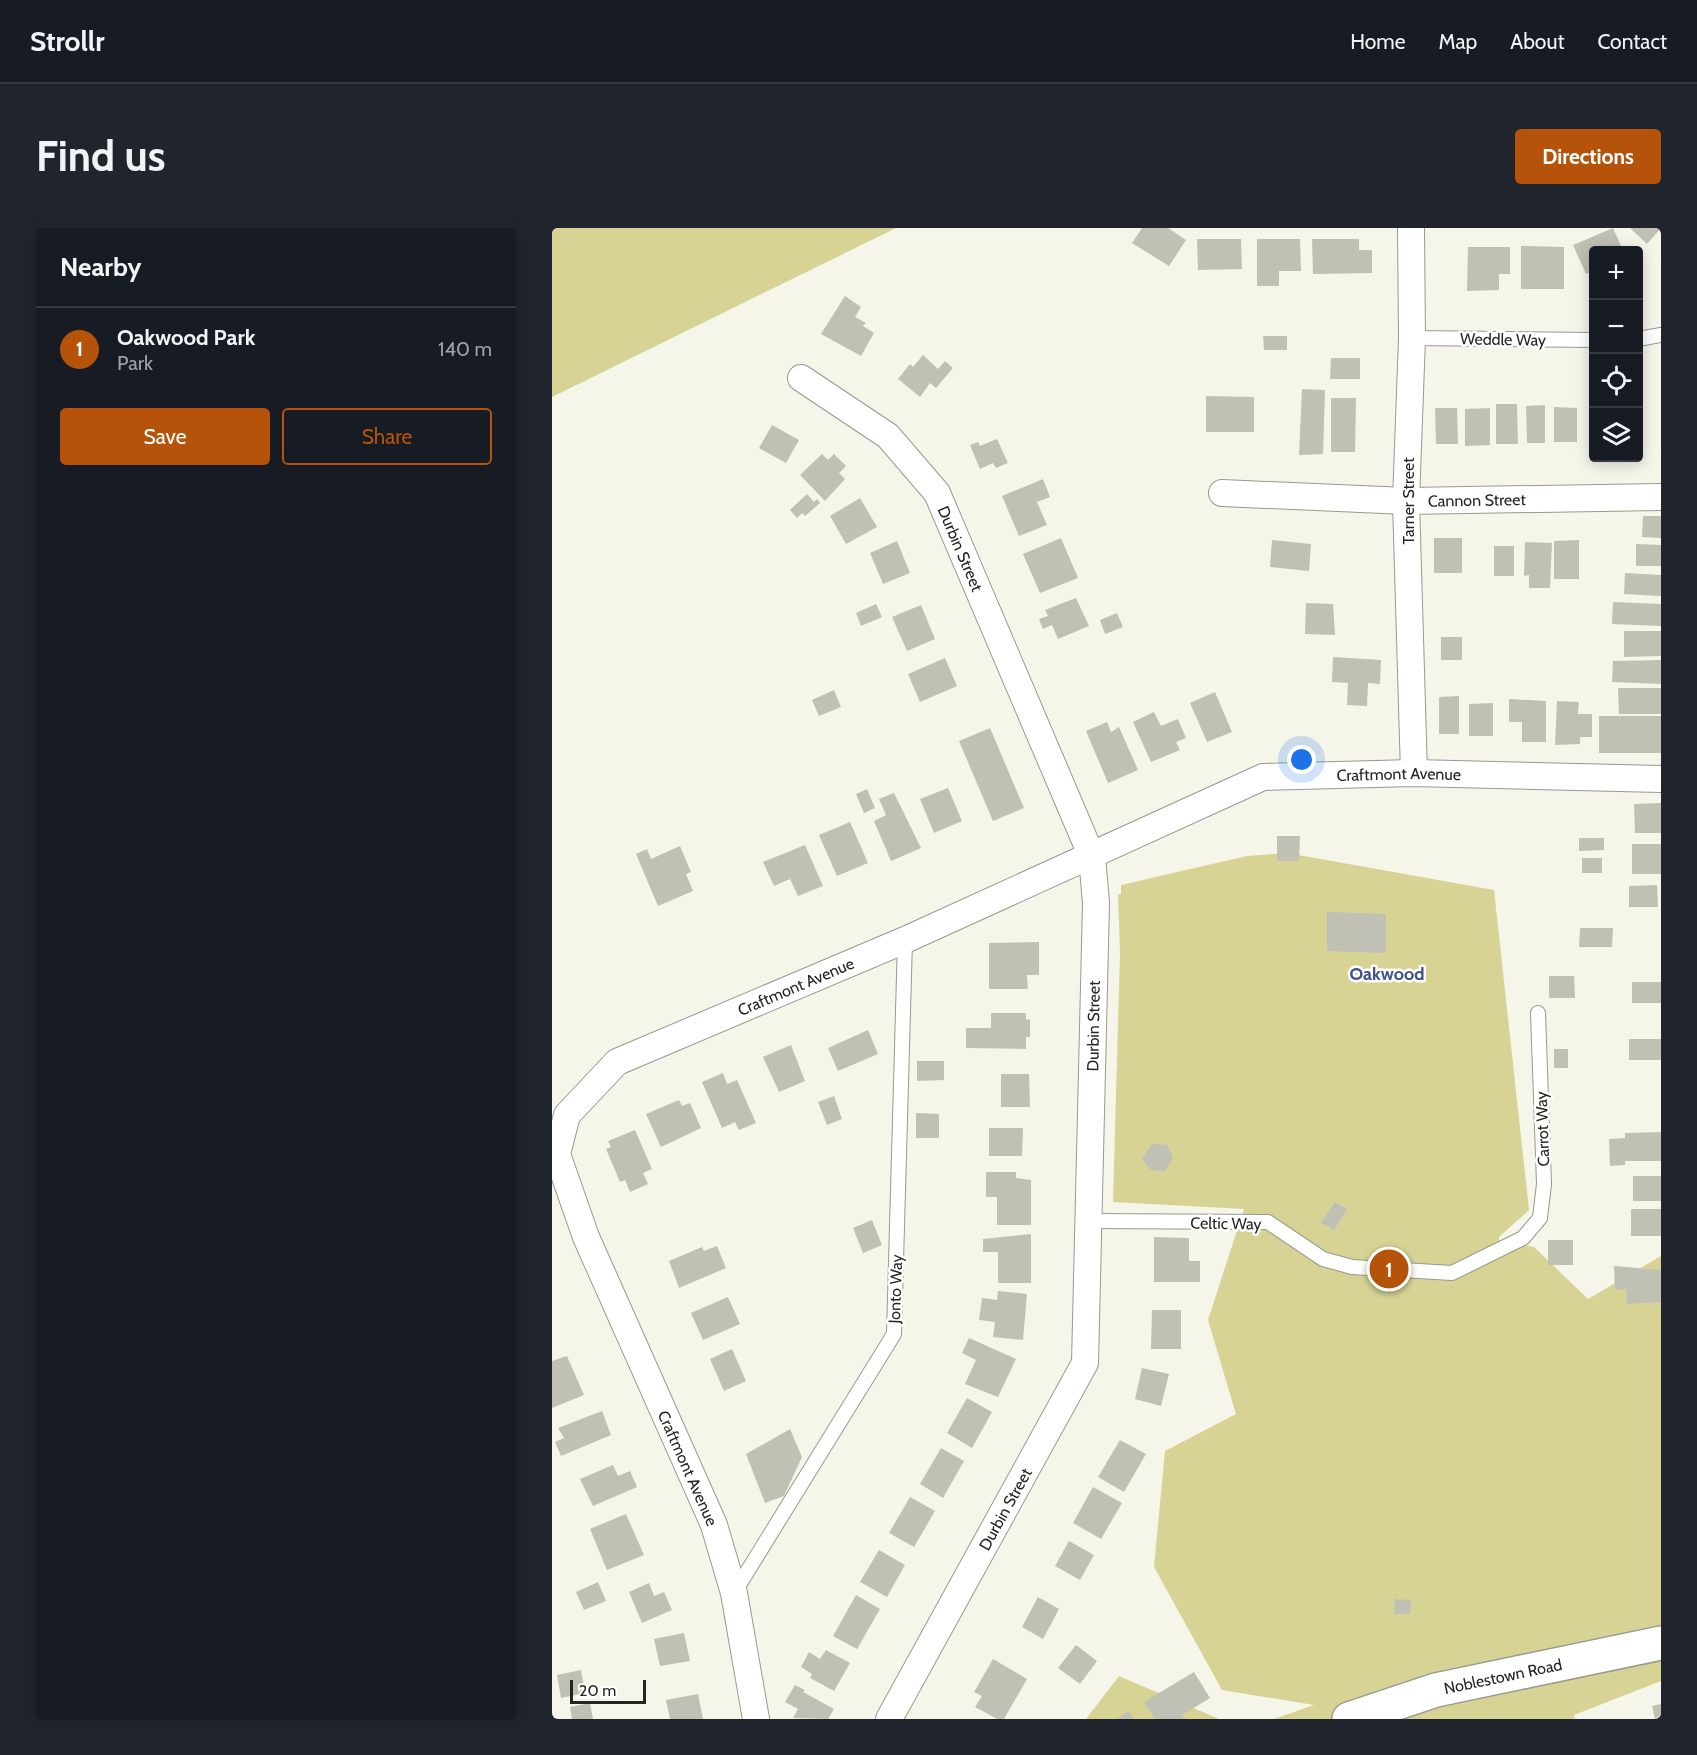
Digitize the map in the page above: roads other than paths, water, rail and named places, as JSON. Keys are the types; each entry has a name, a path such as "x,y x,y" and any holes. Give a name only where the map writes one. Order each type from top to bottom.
{"main road":[{"name":"Noblestown Road","path":"1349,1719 1436,1690 1661,1643"}],"street":[{"name":"Tarner Street","path":"1411,228 1412,338 1406,501 1414,773"},
{"name":"Durbin Street","path":"801,378 888,436 937,493 1092,857 1096,903 1085,1363 889,1719"},
{"name":"Cannon Street","path":"1222,493 1406,501 1661,497"},
{"name":"Craftmont Avenue","path":"756,1719 734,1593 714,1525 586,1237 557,1154 559,1112 617,1062 905,940 1092,857 1263,777 1414,773 1661,779"}],"lane":[{"path":"1643,338 1661,335"},
{"name":"Weddle Way","path":"1412,338 1589,339"},
{"name":"Jonto Way","path":"734,1593 894,1334 905,940"},
{"name":"Carrot Way","path":"1523,1238 1540,1218 1544,1184 1538,1013"},
{"name":"Celtic Way","path":"1089,1221 1268,1222 1323,1259 1352,1267 1452,1273 1523,1238"}],"place":[{"name":"Oakwood Park","path":"1389,1269"}],"district":[{"name":"Oakwood","path":"1387,974"}]}
